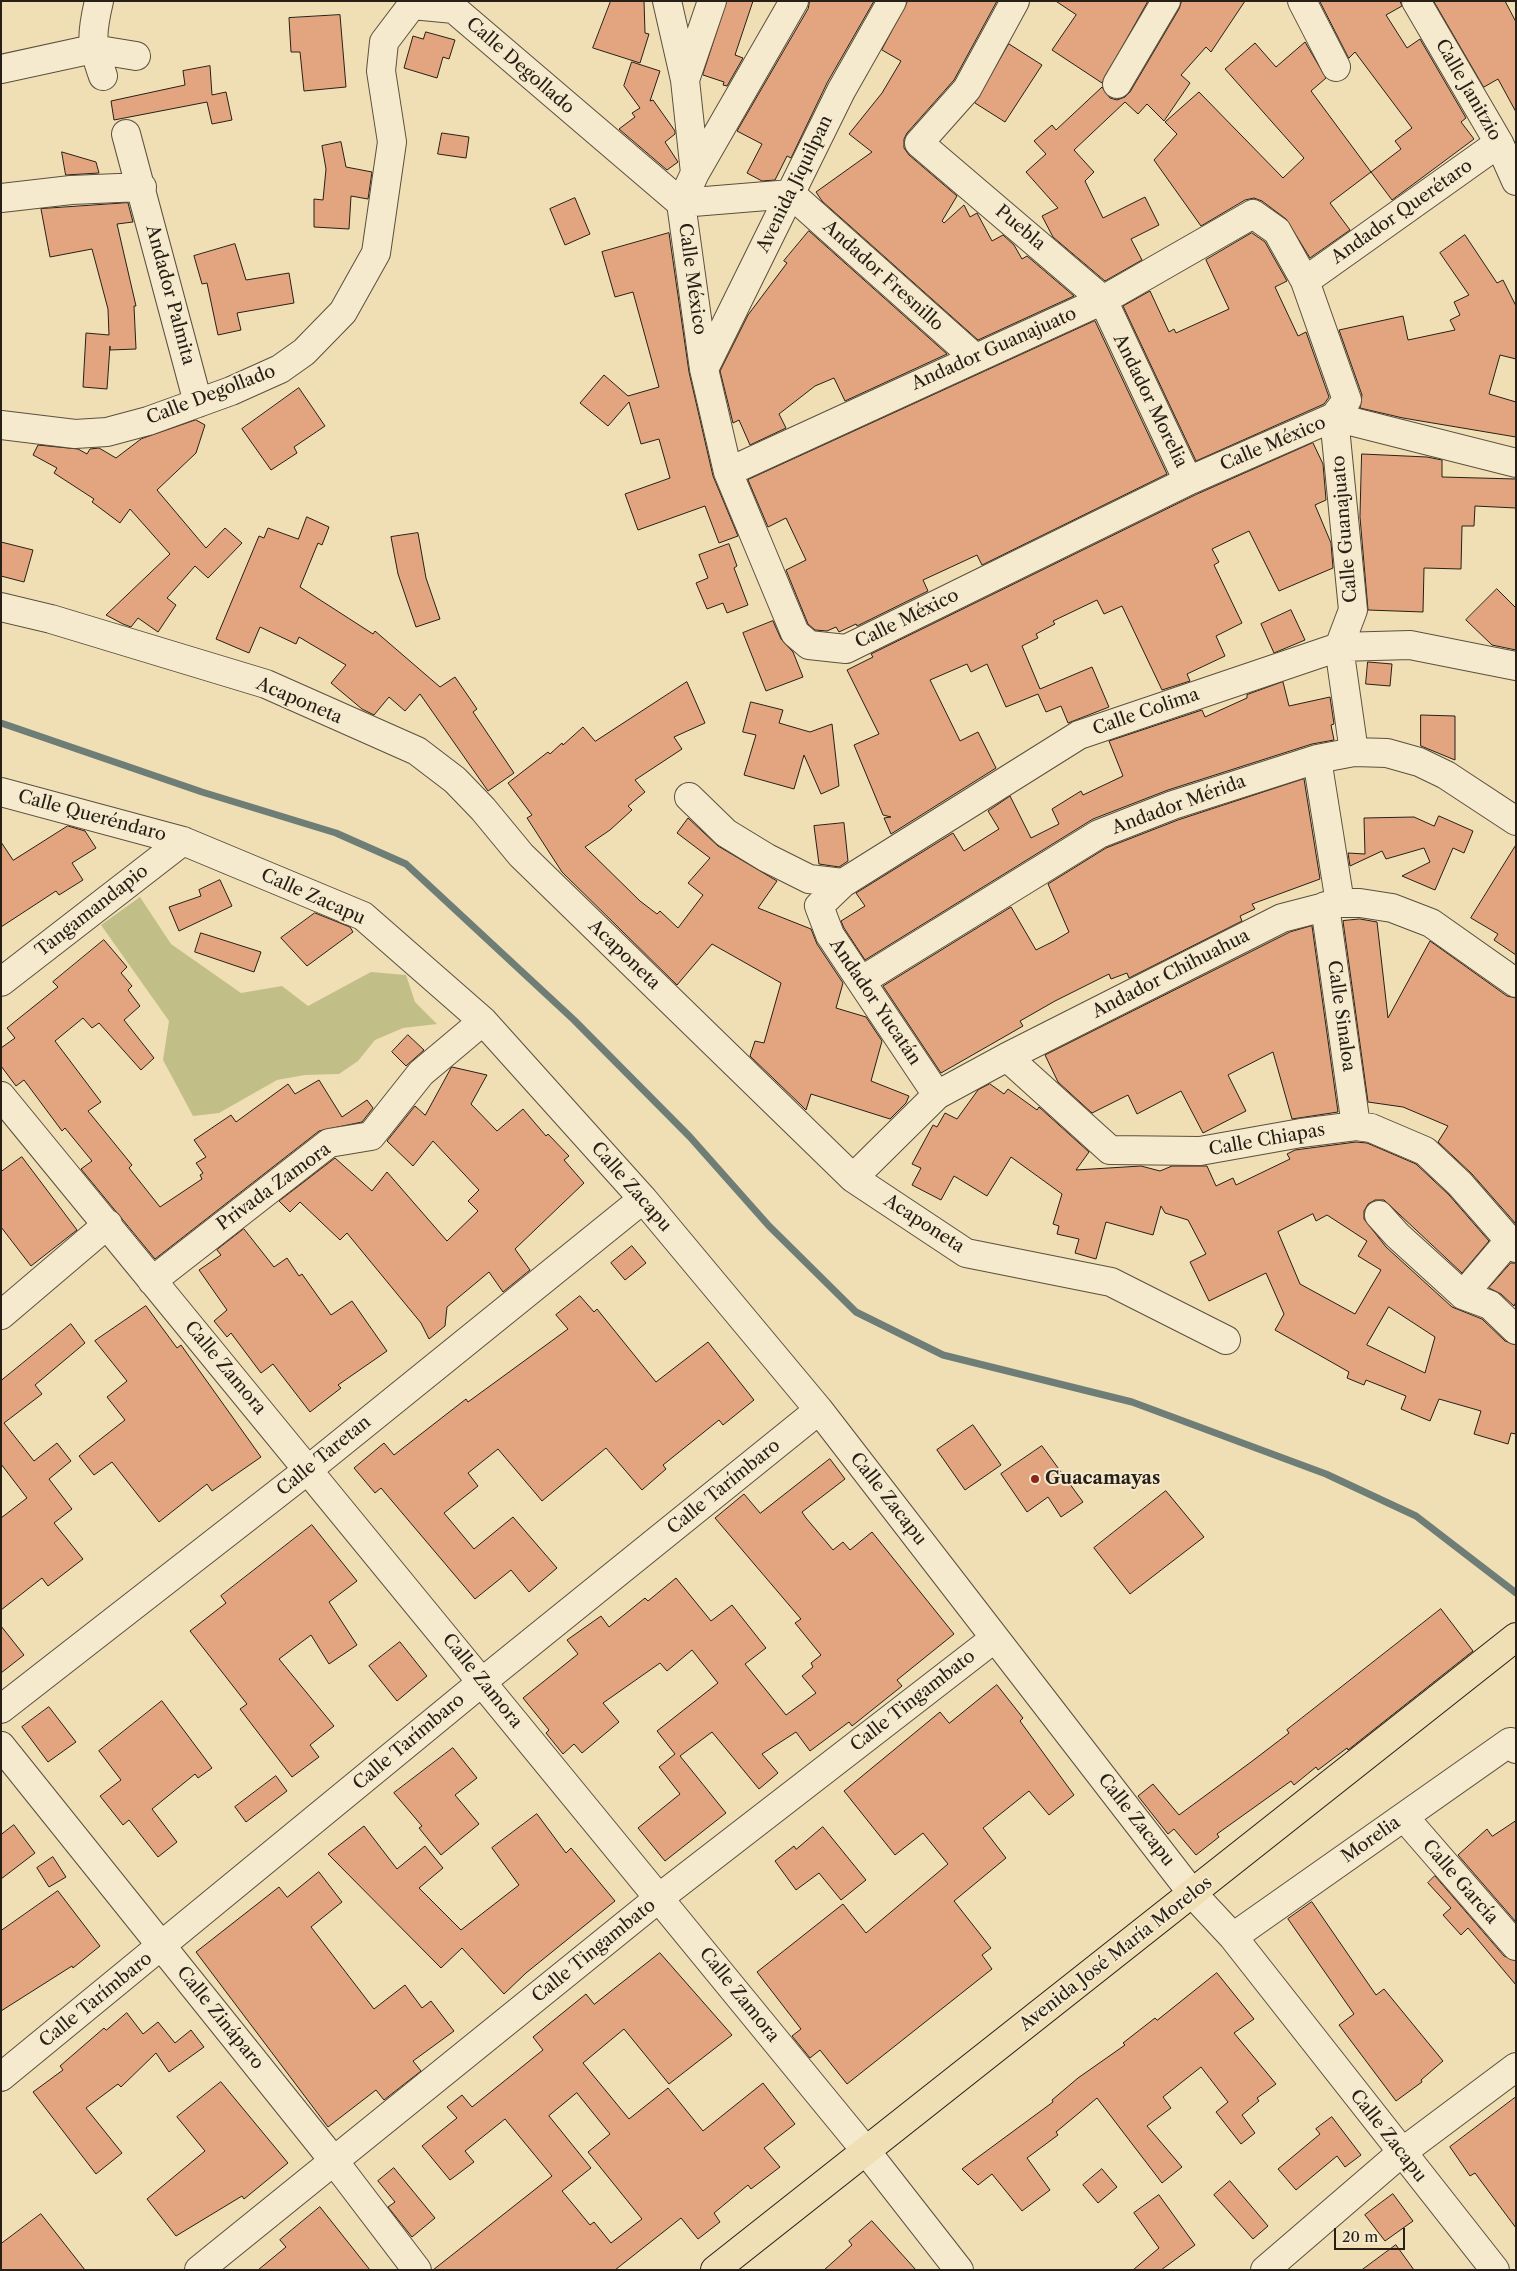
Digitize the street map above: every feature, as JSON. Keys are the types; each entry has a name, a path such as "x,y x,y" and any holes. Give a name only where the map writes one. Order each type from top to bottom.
{"main road":[{"name":"Avenida José María Morelos","path":"715,2270 1516,1637"}],"street":[{"path":"99,1 92,29 93,49 103,76"},
{"path":"667,1 685,80 695,173"},
{"path":"685,80 712,1"},
{"name":"Calle México","path":"794,1 695,173 681,203 704,369 728,472 795,633 809,645 846,649 1188,481 1334,417 1516,463"},
{"name":"Avenida Jiquilpan","path":"704,369 841,90 892,1"},
{"name":"Puebla","path":"1015,1 967,89 919,143 1107,310"},
{"path":"1117,84 1166,1"},
{"path":"1302,1 1336,67"},
{"name":"Calle Janitzio","path":"1416,1 1499,143 1516,181"},
{"name":"Calle Degollado","path":"1,424 75,434 107,432 148,421 198,403 280,369 304,352 343,312 376,253 392,142 382,71 384,42 412,5 454,9 484,37 681,203"},
{"path":"1,69 93,49 136,56"},
{"name":"Andador Palmita","path":"126,134 142,187 198,403"},
{"name":"Andador Querétaro","path":"1305,281 1499,143"},
{"path":"1,198 71,190 142,187"},
{"path":"681,203 791,194"},
{"name":"Andador Fresnillo","path":"791,194 974,357"},
{"name":"Andador Guanajuato","path":"728,472 974,357 1107,310 1252,214 1277,231 1305,281"},
{"path":"1305,281 1347,400 1334,417"},
{"name":"Andador Morelia","path":"1107,310 1188,481"},
{"name":"Calle Guanajuato","path":"1334,417 1353,610 1339,648 1354,752"},
{"name":"Acaponeta","path":"1,607 51,619 266,684 417,752 455,780 483,809 521,855 853,1178 966,1253 1111,1282 1226,1340"},
{"name":"Calle Colima","path":"820,906 843,883 1079,735 1339,648 1410,645 1516,666"},
{"name":"Andador Mérida","path":"861,981 1099,834 1173,805 1317,759 1354,752 1387,753 1419,762 1446,775 1516,822"},
{"name":"Calle Sinaloa","path":"1317,759 1356,1126"},
{"name":"Calle Queréndaro","path":"1,792 183,841"},
{"path":"688,797 726,833 767,858 809,879 843,883"},
{"name":"Tangamandapio","path":"1,982 183,841"},
{"name":"Calle Zacapu","path":"183,841 363,916 483,1021 644,1199 820,1410 1192,1893 1232,1937 1495,2270"},
{"name":"Andador Chihuahua","path":"853,1178 937,1095 1007,1057 1282,918 1333,905 1360,903 1392,908 1431,923 1516,983"},
{"name":"Andador Yucatán","path":"820,906 830,935 937,1095"},
{"name":"Privada Zamora","path":"152,1281 329,1143 371,1136 421,1073 483,1021"},
{"name":"Calle Chiapas","path":"1007,1057 1110,1150 1200,1151 1301,1133 1356,1126 1384,1132 1425,1151 1460,1184 1512,1245"},
{"name":"Calle Zamora","path":"1,1096 660,1898 866,2151 959,2270"},
{"name":"Calle Taretan","path":"1,1709 309,1469 644,1199"},
{"path":"1379,1215 1397,1235 1463,1295 1490,1306 1516,1330"},
{"path":"1,1315 108,1224"},
{"path":"1463,1295 1512,1245"},
{"name":"Calle Tarímbaro","path":"1,2077 482,1682 820,1410"},
{"name":"Calle Tingambato","path":"198,2270 660,1898 995,1638"},
{"name":"Calle Zináparo","path":"1,1746 334,2161 417,2270"},
{"name":"Morelia","path":"1232,1937 1404,1817 1513,1746"},
{"name":"Calle García","path":"1404,1817 1516,1946"},
{"path":"1265,2270 1401,2153 1516,2067"}],"shaded area":[{"path":"140,897 171,944 241,993 282,986 308,1006 371,972 406,975 415,1002 437,1024 403,1028 375,1040 358,1061 339,1074 305,1075 277,1080 219,1113 193,1116 163,1060 169,1021 101,925"}],"building":[{"path":"611,1 644,1 645,33 649,34 640,63 593,48"},
{"path":"727,1 753,1 735,55 743,58 727,86 723,85 724,82 703,75"},
{"path":"810,1 874,1 827,83 791,158 787,156 775,180 762,181 747,173 762,144 737,131 808,9"},
{"path":"908,1 997,1 954,80 907,133 904,139 904,148 909,155 957,196 942,221 944,223 964,205 970,217 977,213 992,241 1003,235 1014,245 1022,259 1027,256 1074,296 978,340 822,201 816,192 872,152 849,134 882,93 901,61 882,50"},
{"path":"1056,1 1148,1 1102,83 1052,50 1076,15"},
{"path":"1182,1 1245,1 1211,52 1206,47 1181,75 1190,83 1164,121 1147,104 1138,114 1125,102 1074,150 1094,172 1085,181 1103,218 1145,197 1159,225 1131,239 1142,260 1105,281 1053,237 1042,216 1058,208 1026,172 1046,154 1034,141 1052,125 1056,130 1102,87 1110,98 1117,100 1125,97 1130,92"},
{"path":"1320,1 1400,1 1402,6 1386,15 1407,48 1420,39 1466,118 1461,122 1474,139 1392,200 1371,172 1401,149 1395,141 1412,128 1355,52 1349,58"},
{"path":"1434,1 1505,1 1516,22 1516,112 1498,79 1484,87"},
{"path":"340,15 346,87 304,91 300,52 291,52 289,18"},
{"path":"426,32 455,40 449,59 443,57 437,78 404,68 413,36 423,39"},
{"path":"1305,42 1326,78 1311,91 1371,172 1330,203 1350,230 1310,258 1286,219 1262,201 1254,198 1245,200 1201,226 1154,160 1177,134 1165,122 1199,92 1283,178 1304,158 1225,69 1255,43 1276,67"},
{"path":"1009,44 1042,65 1005,122 975,103"},
{"path":"632,62 660,71 650,101 653,100 675,131 675,134 665,142 678,162 667,170 619,129 635,117 632,113 640,108 624,86"},
{"path":"210,66 212,95 226,92 232,120 212,124 207,102 114,120 111,101 185,85 183,71"},
{"path":"442,133 469,137 466,158 438,154"},
{"path":"341,142 346,167 372,172 368,199 351,196 349,229 314,227 314,199 323,200 326,169 322,146"},
{"path":"62,152 96,162 99,173 66,175"},
{"path":"575,198 590,234 565,245 550,209"},
{"path":"128,203 133,222 117,224 136,306 134,306 136,349 110,350 110,346 107,389 83,387 86,333 109,335 108,309 92,249 50,257 41,209"},
{"path":"809,231 947,354 845,401 834,378 815,386 779,414 786,428 750,445 739,420 733,423 720,371 748,315 787,263 784,261"},
{"path":"669,233 689,372 713,476 738,536 719,543 705,506 638,530 625,494 670,478 659,439 641,444 629,402 608,426 580,403 604,375 628,396 659,387 633,292 615,297 602,252"},
{"path":"1252,233 1265,242 1287,281 1275,287 1298,336 1306,332 1329,397 1324,404 1196,461 1123,306 1150,291 1169,332 1174,329 1176,333 1229,309 1206,260"},
{"path":"1465,235 1497,283 1503,280 1516,306 1516,359 1500,355 1489,394 1516,402 1516,437 1403,418 1360,408 1362,395 1339,330 1403,316 1408,340 1455,330 1450,320 1460,315 1454,302 1469,295 1440,253"},
{"path":"235,244 246,280 289,273 294,303 237,313 241,330 218,335 207,283 202,284 194,256"},
{"path":"1095,321 1167,474 982,565 977,555 923,580 928,591 857,626 856,624 839,632 836,627 827,631 815,630 808,624 786,570 806,560 786,518 768,527 748,480"},
{"path":"299,388 325,426 294,447 297,453 271,470 242,429"},
{"path":"196,420 205,425 196,453 157,490 206,548 225,528 242,543 208,578 195,566 167,598 176,605 158,632 138,618 131,627 106,615 170,554 130,509 120,523 92,502 94,499 54,473 57,468 33,455 38,445 78,449 87,454 90,449 99,448 116,458 141,439"},
{"path":"1313,443 1323,464 1326,500 1315,505 1331,543 1333,568 1279,591 1249,531 1212,549 1219,562 1214,565 1242,623 1216,636 1225,656 1187,674 1190,681 1162,690 1122,606 1104,614 1097,600 1053,621 1055,624 1036,634 1038,638 1022,646 1040,689 1092,667 1109,707 1068,723 1061,706 1046,712 1038,694 1006,707 987,664 971,672 967,664 930,680 960,741 978,732 996,768 891,834 884,818 891,817 883,815 854,745 879,734 847,670 873,657 871,654 1195,495"},
{"path":"1362,454 1427,457 1442,460 1442,477 1516,479 1516,508 1475,506 1474,526 1462,526 1461,569 1424,568 1423,612 1368,610 1360,517"},
{"path":"307,517 329,527 322,545 318,543 300,587 373,634 375,631 440,687 455,677 477,709 473,712 514,773 488,791 420,694 405,711 389,697 374,715 362,709 331,683 346,665 299,637 296,644 260,627 249,653 216,639 259,536 264,538 268,528 298,539"},
{"path":"418,533 426,578 440,619 416,627 398,574 391,537"},
{"path":"1,542 33,550 24,582 1,576"},
{"path":"729,544 737,566 734,568 748,605 727,613 723,603 707,609 696,583 708,578 699,555"},
{"path":"1497,589 1516,608 1516,650 1492,645 1466,620"},
{"path":"1291,610 1305,640 1274,653 1261,624"},
{"path":"773,621 781,639 793,652 803,677 766,691 743,633"},
{"path":"1368,662 1392,664 1390,686 1366,684"},
{"path":"687,682 705,723 674,737 682,749 635,780 645,792 628,806 632,810 610,830 585,847 640,901 657,914 660,911 678,928 703,895 688,883 710,858 677,833 688,818 718,846 777,881 758,908 811,929 817,944 843,983 836,1008 866,1017 882,1041 871,1081 909,1096 906,1103 890,1119 811,1094 806,1110 750,1056 755,1041 764,1043 781,983 712,944 677,985 562,872 527,818 532,815 508,783 548,752 550,754 562,743 563,745 583,727 595,741"},
{"path":"1283,682 1289,706 1330,697 1334,724 1331,725 1334,740 1312,744 1168,790 1093,819 865,960 844,928 841,921 865,906 856,893 953,833 964,851 999,829 988,811 1010,796 1031,838 1059,824 1052,809 1081,791 1083,795 1123,776 1109,741 1202,710 1205,717 1247,698 1247,695"},
{"path":"751,702 783,710 779,723 810,732 832,724 839,786 821,794 804,755 794,789 744,775 756,735 743,732"},
{"path":"1421,715 1455,716 1455,760 1421,746"},
{"path":"1304,779 1320,879 1252,904 1255,909 1240,916 1242,921 1129,978 1127,973 1111,979 1109,974 1055,1001 1020,1021 1023,1026 941,1073 883,986 1011,907 1036,950 1069,932 1048,884 1106,848 1178,820"},
{"path":"1439,816 1473,831 1464,853 1453,848 1435,890 1402,876 1430,862 1424,848 1386,859 1382,851 1350,866 1348,853 1365,854 1364,818 1414,817 1434,826"},
{"path":"844,823 848,861 839,867 819,864 814,826"},
{"path":"68,826 85,831 96,848 72,863 83,880 59,895 56,891 1,927 1,842 13,860"},
{"path":"1516,845 1516,955 1494,940 1498,934 1471,918"},
{"path":"220,880 232,906 179,931 169,907 201,896 199,890"},
{"path":"315,913 350,927 353,932 307,966 281,938"},
{"path":"1360,919 1377,922 1388,1018 1430,941 1507,996 1516,998 1516,1224 1472,1174 1438,1142 1448,1126 1403,1107 1368,1102 1343,921"},
{"path":"1312,926 1338,1112 1292,1119 1273,1052 1228,1075 1246,1111 1203,1133 1181,1091 1137,1114 1128,1095 1092,1113 1058,1082 1045,1055 1290,932"},
{"path":"201,933 261,952 254,972 195,952"},
{"path":"104,940 127,967 121,973 132,986 128,990 140,1006 124,1020 154,1058 141,1070 99,1023 92,1028 83,1018 55,1041 101,1102 88,1111 132,1165 129,1168 160,1207 202,1179 200,1175 203,1173 196,1163 206,1157 194,1140 231,1115 236,1122 288,1084 295,1094 319,1080 342,1117 367,1100 373,1108 362,1122 319,1131 155,1259 81,1169 92,1161 65,1128 62,1131 24,1080 16,1086 1,1066 1,1048 15,1038 7,1028 58,987 53,982"},
{"path":"408,1035 424,1050 406,1066 392,1052"},
{"path":"452,1067 487,1075 471,1104 497,1131 523,1109 546,1136 548,1134 569,1156 564,1160 584,1183 515,1249 530,1270 503,1292 489,1272 447,1307 445,1326 429,1339 421,1323 347,1233 340,1240 300,1202 290,1212 279,1201 335,1158 372,1191 387,1172 447,1241 478,1211 468,1201 479,1190 433,1141 413,1166 387,1141 415,1106 425,1115"},
{"path":"990,1084 1004,1094 1008,1089 1037,1110 1039,1107 1089,1152 1076,1170 1141,1166 1160,1171 1172,1166 1207,1166 1216,1186 1233,1178 1236,1185 1290,1159 1287,1154 1295,1150 1356,1142 1367,1143 1416,1164 1449,1195 1489,1241 1462,1273 1384,1200 1375,1200 1368,1204 1364,1211 1364,1219 1386,1247 1452,1307 1482,1319 1505,1341 1516,1345 1516,1434 1511,1433 1508,1444 1474,1434 1481,1411 1439,1399 1430,1421 1401,1409 1406,1396 1366,1380 1364,1385 1347,1378 1349,1372 1275,1330 1284,1314 1266,1273 1209,1301 1190,1262 1206,1254 1188,1220 1165,1213 1161,1206 1153,1235 1106,1222 1096,1259 1075,1253 1079,1239 1057,1234 1059,1226 1053,1224 1062,1194 1011,1157 987,1196 954,1176 941,1200 912,1185 921,1168 912,1164 933,1125 937,1127 945,1113 957,1119 978,1090","holes":["1313,1214 1316,1221 1327,1215 1367,1241 1358,1256 1381,1270 1355,1314 1300,1284 1278,1232","1389,1307 1435,1337 1425,1373 1367,1345"]},
{"path":"22,1157 77,1230 31,1266 1,1227 1,1172"},
{"path":"244,1229 274,1267 287,1258 299,1276 302,1274 331,1315 352,1301 387,1351 338,1385 341,1388 310,1412 273,1364 261,1373 231,1333 227,1337 214,1321 227,1310 199,1270 221,1255 217,1250"},
{"path":"632,1246 646,1263 625,1280 611,1263"},
{"path":"1511,1263 1516,1263 1516,1302 1514,1306 1501,1294 1489,1288"},
{"path":"580,1296 594,1312 597,1309 656,1382 708,1342 754,1400 723,1425 719,1420 663,1465 666,1469 642,1490 606,1448 542,1501 498,1449 468,1473 478,1486 444,1513 474,1549 513,1517 557,1568 529,1592 511,1570 475,1599 381,1488 375,1493 354,1468 384,1443 394,1455 466,1399 468,1402 568,1329 556,1315"},
{"path":"146,1306 177,1348 181,1345 261,1457 212,1491 207,1484 159,1522 112,1462 94,1475 79,1456 125,1420 107,1397 127,1381 95,1341"},
{"path":"71,1324 85,1343 35,1385 42,1394 4,1423 34,1461 57,1443 71,1461 49,1479 72,1509 54,1523 83,1559 48,1586 42,1578 1,1610 1,1518 27,1498 1,1464 1,1381"},
{"name":"Guacamayas","path":"973,1425 1001,1465 965,1490 937,1450"},
{"name":"Guacamayas","path":"1042,1446 1083,1502 1061,1517 1048,1497 1027,1512 1001,1474"},
{"path":"830,1459 845,1479 802,1512 806,1518 833,1550 843,1542 850,1550 872,1532 954,1634 897,1680 902,1686 852,1726 849,1722 810,1751 796,1732 762,1754 778,1773 759,1789 712,1732 680,1756 726,1813 665,1861 638,1828 680,1794 659,1767 675,1754 657,1731 718,1683 692,1650 667,1671 660,1663 603,1703 619,1722 582,1753 574,1744 563,1754 546,1733 549,1730 523,1698 578,1654 567,1640 601,1616 609,1627 645,1598 648,1601 676,1578 711,1621 732,1605 766,1648 745,1664 786,1715 816,1693 802,1676 813,1667 811,1663 821,1655 795,1623 801,1619 715,1518 744,1494 760,1513"},
{"path":"1166,1491 1204,1537 1130,1594 1094,1548"},
{"path":"312,1525 357,1581 329,1602 357,1645 329,1664 311,1635 279,1659 334,1726 310,1745 319,1757 292,1777 240,1709 247,1704 190,1631 226,1603 221,1596"},
{"path":"1441,1609 1473,1651 1348,1750 1347,1748 1318,1770 1316,1767 1294,1785 1291,1781 1217,1834 1219,1837 1196,1855 1174,1829 1168,1834 1138,1796 1153,1784 1179,1815 1289,1733 1287,1730"},
{"path":"1,1626 24,1655 1,1673"},
{"path":"400,1642 427,1676 397,1701 369,1666"},
{"path":"997,1685 1023,1718 1020,1721 1074,1795 1049,1815 1029,1791 983,1828 1006,1858 954,1901 991,1948 982,1955 992,1969 847,2084 820,2050 810,2058 792,2036 801,2029 757,1972 843,1904 866,1933 948,1864 923,1833 895,1855 844,1791 940,1712 949,1723"},
{"path":"162,1701 212,1768 198,1778 195,1774 152,1809 177,1842 158,1857 129,1820 123,1825 100,1796 121,1780 99,1751"},
{"path":"49,1707 76,1742 48,1762 22,1727"},
{"path":"453,1748 477,1778 455,1795 479,1824 441,1855 419,1828 422,1826 394,1793"},
{"path":"276,1776 287,1791 246,1822 235,1807"},
{"path":"537,1814 566,1853 571,1848 615,1901 526,1973 504,1994 462,1948 441,1968 328,1854 364,1826 397,1869 425,1846 443,1868 419,1888 461,1930 519,1885 492,1848"},
{"path":"1516,1821 1516,1922 1458,1855 1487,1829 1492,1836"},
{"path":"14,1825 35,1853 1,1879 1,1835"},
{"path":"823,1827 866,1880 841,1900 819,1873 796,1890 775,1861 794,1846 796,1849"},
{"path":"53,1857 66,1877 49,1887 37,1868"},
{"path":"319,1872 342,1902 311,1927 374,2009 405,1985 422,2008 431,2001 454,2031 413,2061 421,2071 384,2100 376,2090 328,2127 196,1952 279,1887 287,1897"},
{"path":"1435,1876 1504,1956 1516,1961 1516,1985 1468,1928 1461,1935 1443,1915 1451,1908 1428,1883"},
{"path":"58,1891 100,1946 73,1968 72,1966 1,2011 1,1931"},
{"path":"1312,1902 1376,1995 1384,1989 1443,2061 1421,2080 1422,2082 1396,2101 1339,2025 1354,2014 1288,1919"},
{"path":"660,1953 732,2035 669,2084 624,2029 583,2063 629,2119 668,2088 703,2131 763,2083 795,2124 764,2148 780,2167 751,2189 748,2185 714,2213 720,2222 698,2239 681,2218 615,2270 433,2270 552,2176 505,2119 465,2151 474,2162 450,2180 422,2146 457,2118 447,2107 462,2095 472,2107 543,2050 533,2037 586,1994 594,2004","holes":["577,2093 610,2134 588,2152 642,2219 611,2243 594,2222 590,2225 562,2191 591,2168 549,2116"]},
{"path":"1217,1973 1254,2019 1234,2033 1276,2084 1257,2098 1259,2101 1242,2115 1255,2133 1241,2144 1216,2112 1228,2102 1201,2067 1163,2097 1171,2108 1147,2126 1182,2167 1162,2183 1097,2098 1056,2132 1058,2135 1027,2158 1050,2190 1022,2211 992,2174 978,2185 962,2169 1053,2102 1052,2100 1078,2078 1125,2045 1123,2043 1155,2018 1157,2020"},
{"path":"127,2013 143,2034 158,2022 175,2043 191,2030 204,2047 169,2072 156,2053 121,2087 118,2084 86,2108 122,2153 96,2174 33,2092 63,2070 60,2066 104,2028 106,2030"},
{"path":"221,2082 288,2163 244,2199 242,2196 176,2236 147,2199 205,2151 177,2117"},
{"path":"1516,2097 1516,2228 1475,2173 1470,2176 1450,2147"},
{"path":"1332,2117 1361,2155 1345,2167 1337,2156 1296,2190 1278,2169 1320,2134 1316,2129"},
{"path":"394,2168 435,2218 412,2237 388,2207 395,2202 378,2181"},
{"path":"1102,2169 1117,2187 1098,2203 1083,2185"},
{"path":"1230,2181 1268,2226 1253,2239 1214,2195"},
{"path":"1393,2194 1413,2221 1385,2241 1365,2215"},
{"path":"1159,2195 1195,2245 1161,2270 1133,2270 1159,2248 1134,2213"},
{"path":"320,2207 370,2270 258,2270 286,2247 280,2240"},
{"path":"41,2214 85,2270 1,2270 1,2244"},
{"path":"872,2221 916,2270 824,2270 852,2245 849,2241"},
{"path":"1396,2245 1414,2270 1362,2270"}],"waterway":[{"path":"1,723 202,792 336,833 406,864 574,1020 690,1137 769,1226 856,1312 943,1355 1132,1402 1326,1474 1416,1516 1516,1593"}],"place":[{"name":"Guacamayas","path":"1035,1479"}]}
